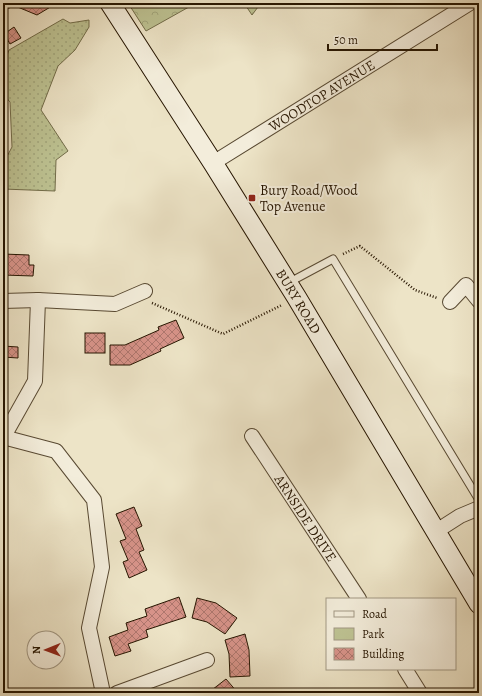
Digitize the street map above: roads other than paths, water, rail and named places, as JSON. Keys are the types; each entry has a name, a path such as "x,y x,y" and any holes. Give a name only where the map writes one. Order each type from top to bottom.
{"main road":[{"name":"BURY ROAD","path":"110,3 214,163 479,604"}],"street":[{"name":"WOODTOP AVENUE","path":"214,163 470,3"},
{"path":"450,302 466,285 479,302"},
{"path":"3,301 38,300 115,304 140,293"},
{"path":"38,300 35,381 3,437 56,452 94,500 102,567 89,628 103,693"},
{"name":"ARNSIDE DRIVE","path":"252,436 358,598"},
{"path":"436,532 460,516 479,508"},
{"path":"117,693 207,660"},
{"path":"406,670 420,693"}],"lane":[{"path":"292,291 333,259 479,500"}],"place":[{"name":"Bury Road/Wood Top Avenue","path":"252,198"}]}
